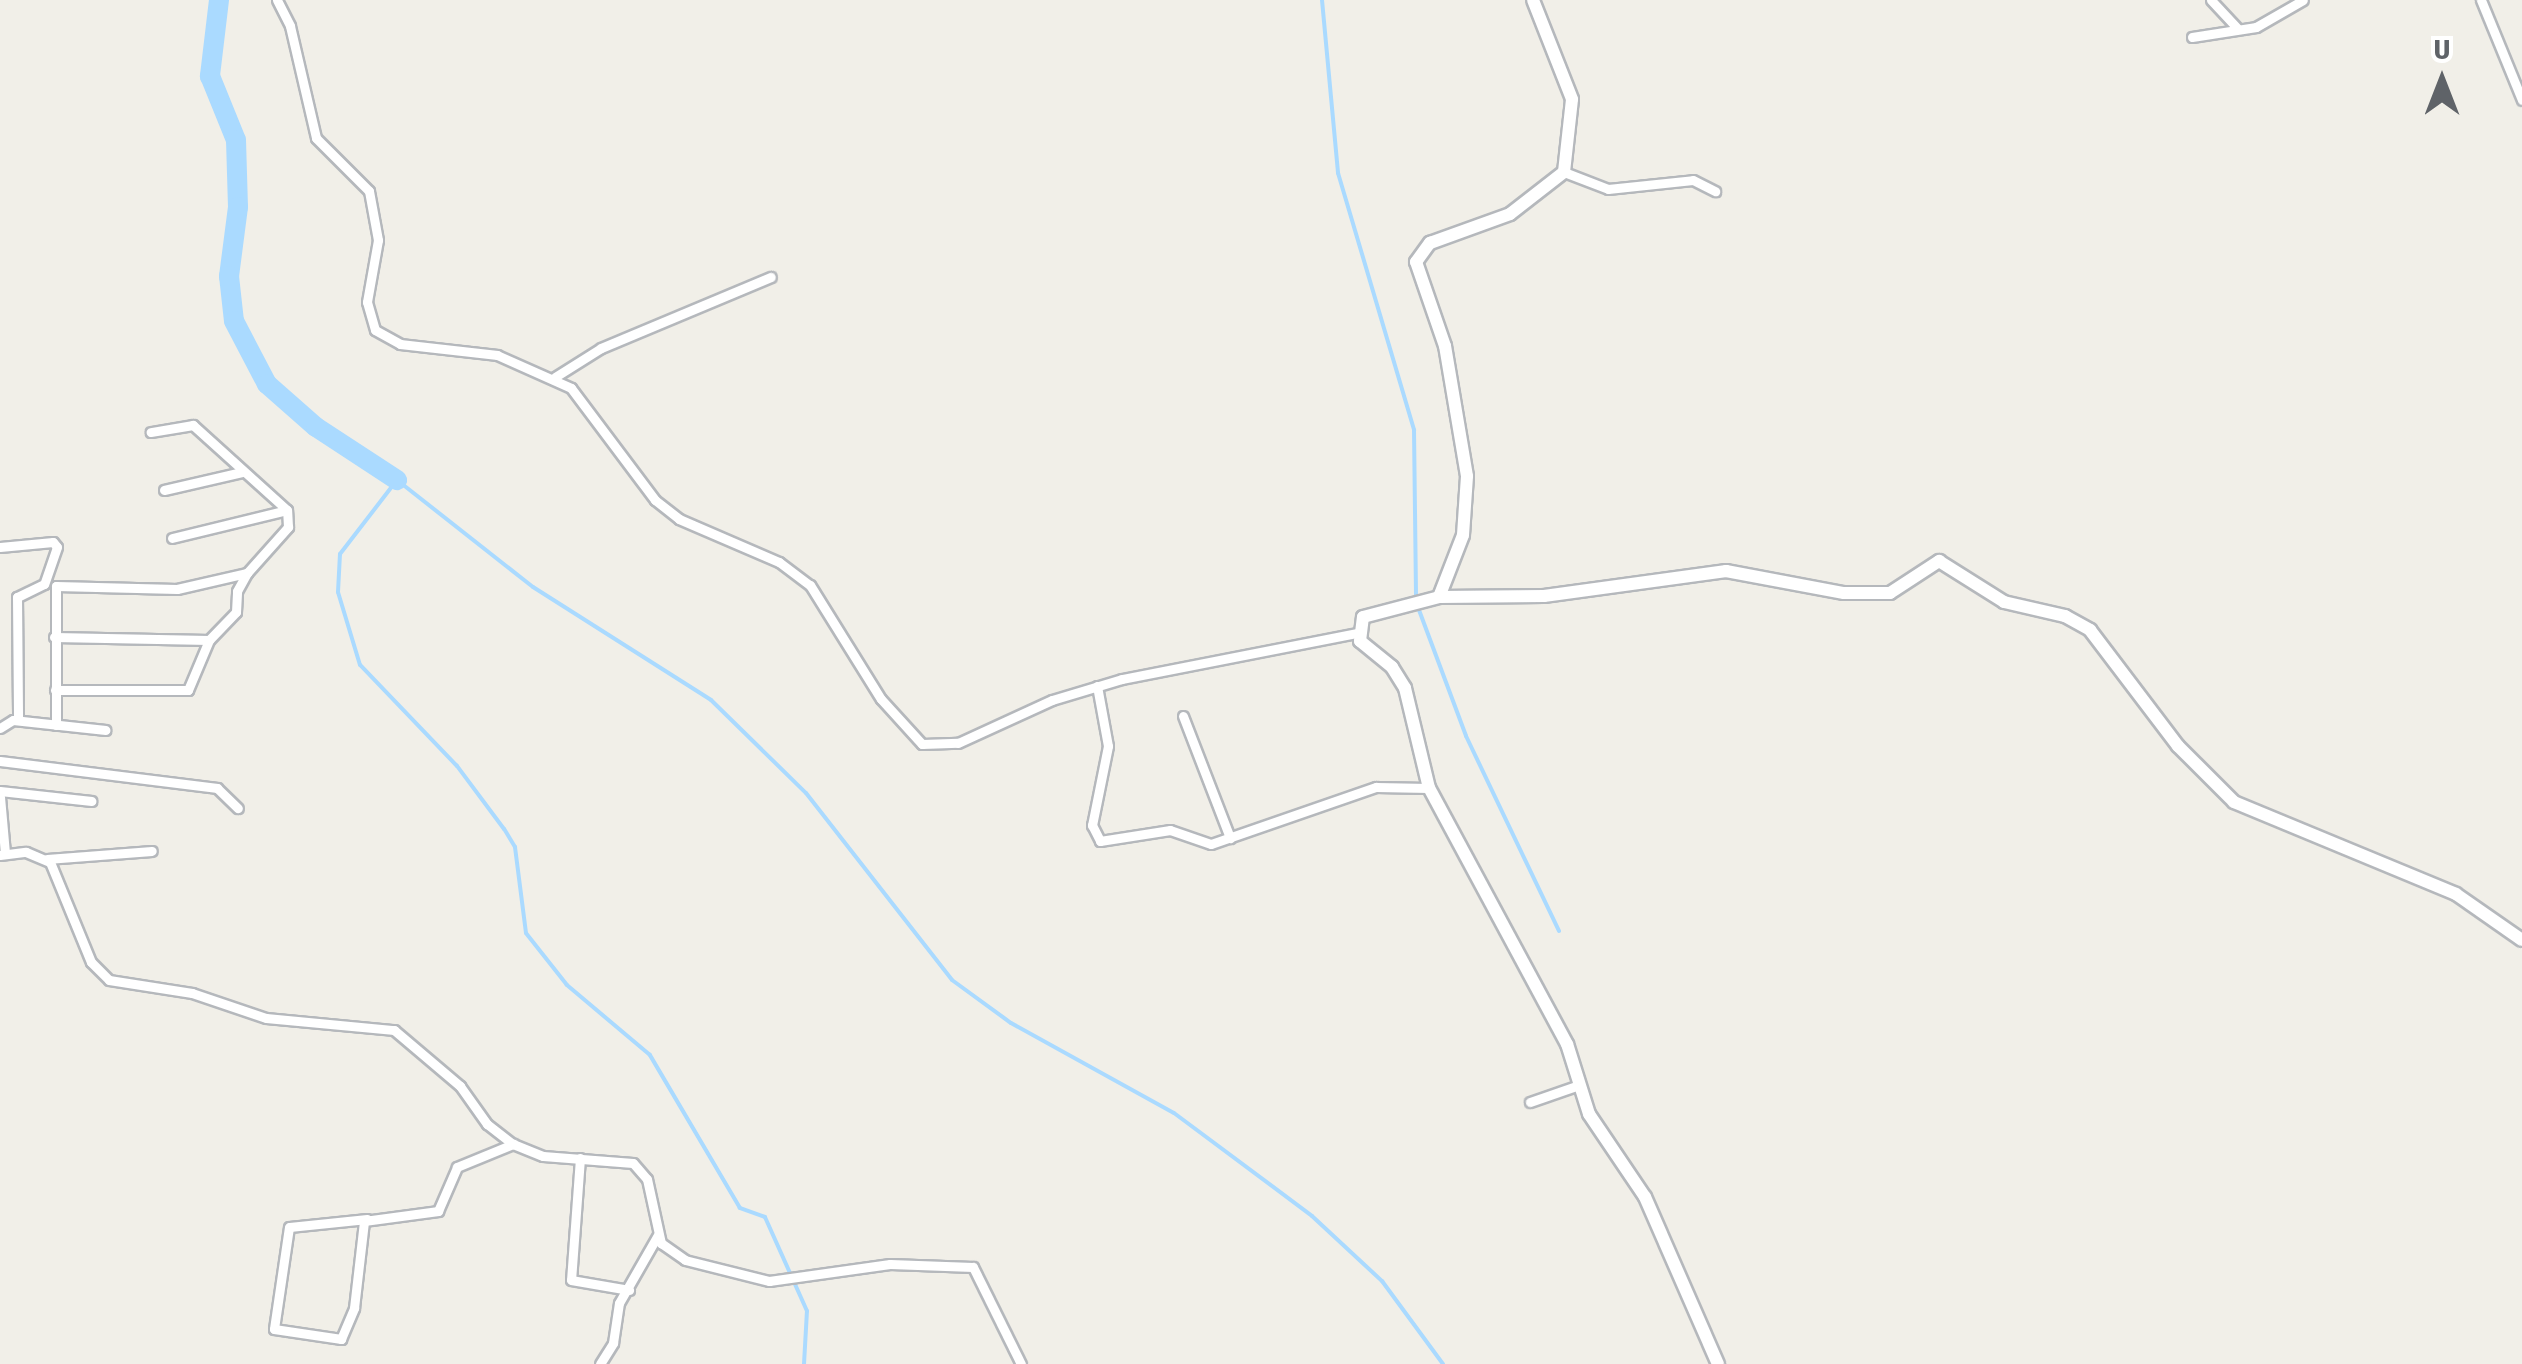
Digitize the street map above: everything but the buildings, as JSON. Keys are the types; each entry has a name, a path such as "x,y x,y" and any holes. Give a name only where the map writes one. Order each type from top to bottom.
{"street":[{"path":"277,0 290,26 316,138 362,180 373,206 378,240 367,302 375,330 400,344 474,348 554,376 591,409 655,500 679,519 779,562 810,585 881,699 922,744 958,743 1097,686 1206,658 1356,632"},
{"path":"1432,599 1463,535 1468,496 1448,365 1417,274 1418,254 1430,243 1510,214 1564,172 1572,100 1534,0"},
{"path":"2211,0 2236,28"},
{"path":"2192,37 2261,24 2303,0"},
{"path":"2481,0 2522,100"},
{"path":"1564,172 1608,189 1693,180 1715,190"},
{"path":"554,376 601,348 771,277"},
{"path":"55,690 188,690 209,640 236,612 237,591 247,573 288,526 287,510 193,424 151,432"},
{"path":"164,490 242,472"},
{"path":"172,538 287,510"},
{"path":"0,547 57,547 44,584 17,597 18,720"},
{"path":"1356,632 1362,617 1432,599 1544,596 1726,571 1876,594 1899,590 1939,562 2004,602 2065,616 2090,630 2178,746 2234,802 2456,894 2522,940"},
{"path":"56,725 56,586 177,589 247,573"},
{"path":"1356,632 1405,688 1429,788 1563,1036 1589,1114 1646,1196 1718,1364"},
{"path":"54,637 209,640"},
{"path":"1097,686 1108,746 1092,825 1097,840 1161,830 1210,844 1376,787 1429,788"},
{"path":"1183,716 1230,838"},
{"path":"0,728 18,720 105,730"},
{"path":"0,762 218,788 238,808"},
{"path":"91,801 0,794 3,854 47,859 152,851"},
{"path":"47,859 90,962 109,980 192,994 266,1018 394,1030 460,1086 487,1124 513,1144 542,1156 639,1167 651,1190 658,1235 630,1290 619,1303 613,1343 600,1364"},
{"path":"1530,1102 1579,1085"},
{"path":"367,1219 354,1308 341,1339 274,1329 290,1227 367,1219 434,1214 457,1168 513,1144"},
{"path":"580,1158 571,1280 630,1290"},
{"path":"658,1235 685,1260 776,1280 946,1261 973,1267 1022,1364"}],"waterway":[{"path":"219,0 210,76 236,140 238,207 229,276 234,321 267,384 316,427 397,480"},
{"path":"1322,0 1338,173 1414,430 1416,602 1466,736 1559,931"},
{"path":"804,1364 807,1311 765,1217 740,1208 650,1055 567,985 526,933 515,847 504,829 457,766 360,665 338,592 340,554 397,480 533,587 711,700 806,793 952,980 1011,1023 1174,1113 1312,1216 1382,1281 1443,1364"}]}
